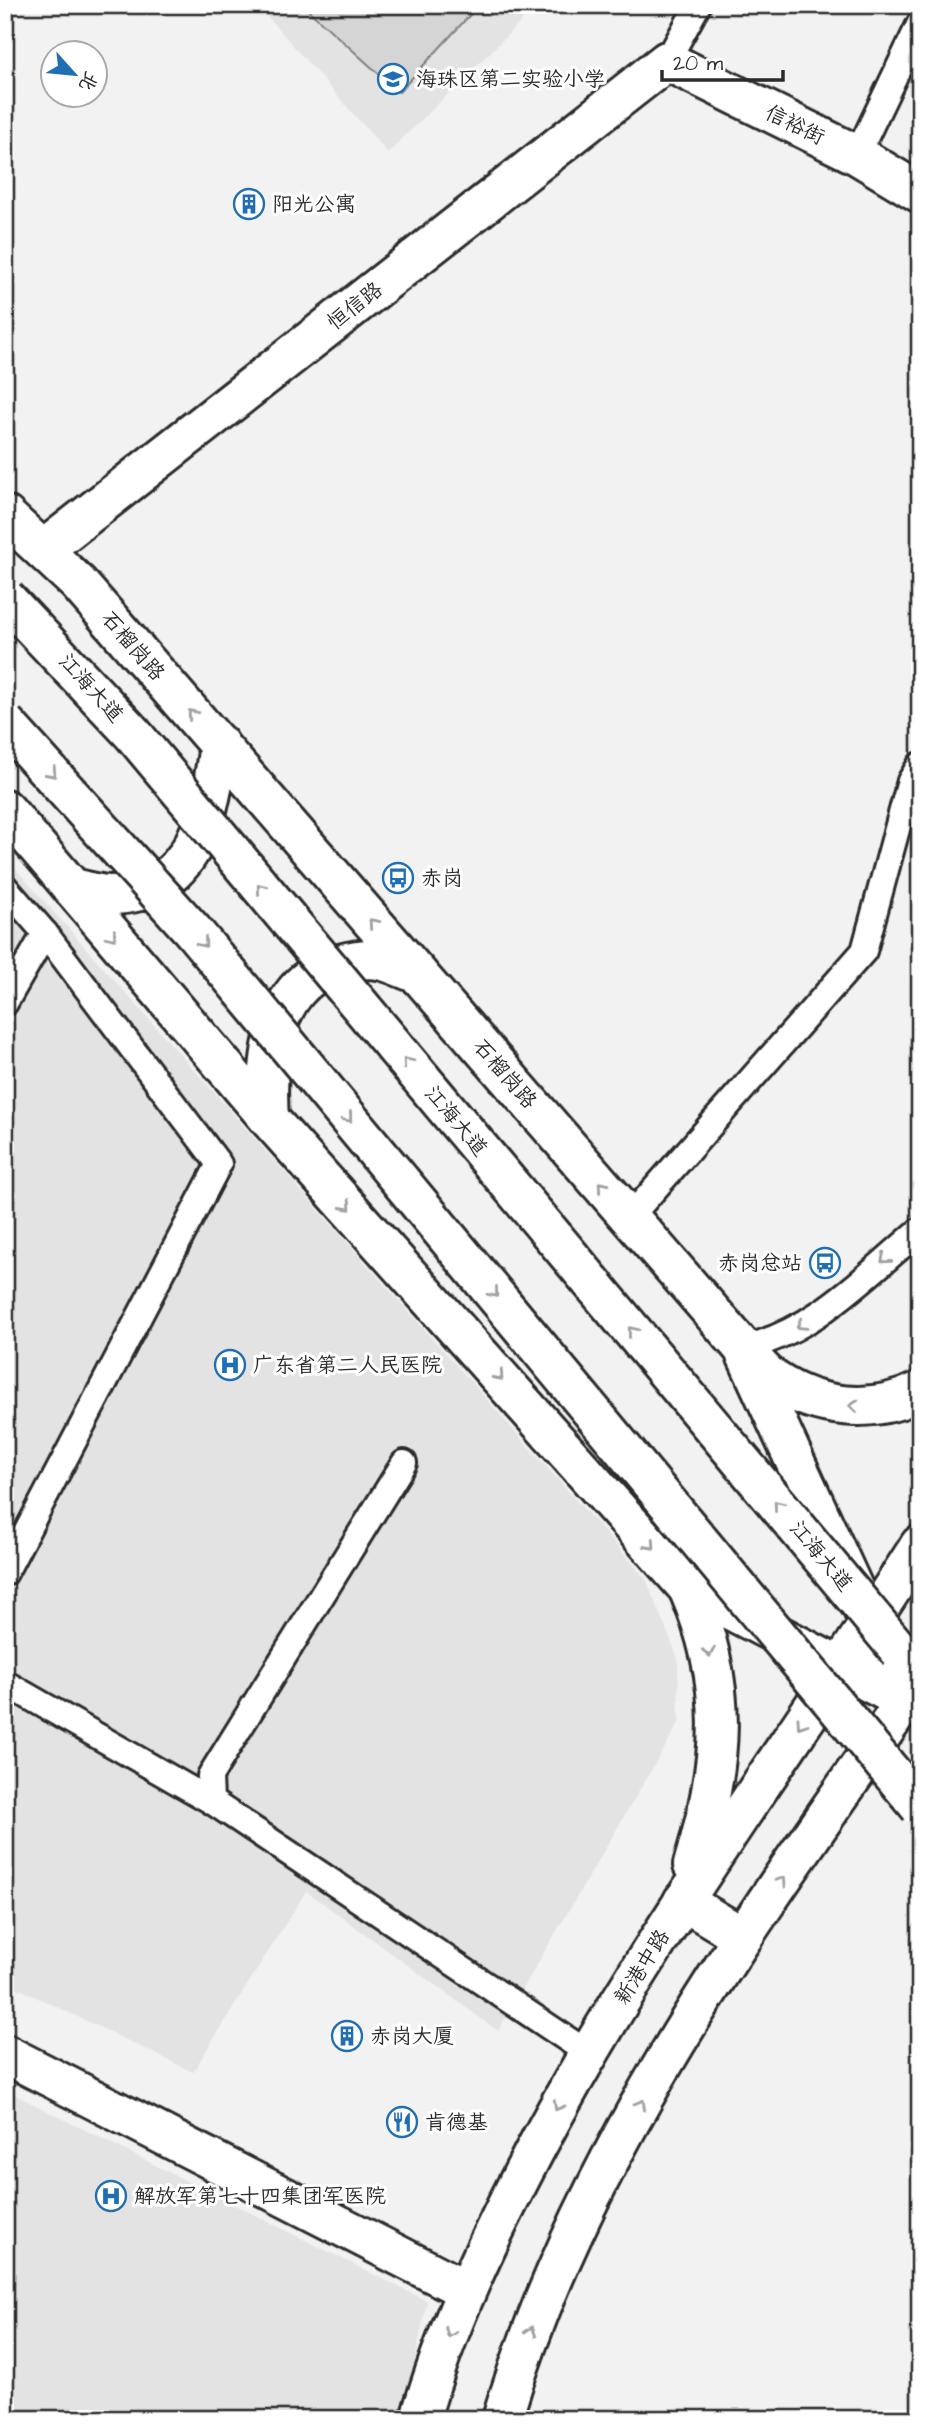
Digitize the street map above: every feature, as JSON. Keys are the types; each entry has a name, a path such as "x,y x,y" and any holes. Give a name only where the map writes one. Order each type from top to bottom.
{"main road":[{"name":"信裕街","path":"667,61 857,155 920,193"},
{"name":"恒信路","path":"43,550 667,61"},
{"name":"石榴岗路","path":"5,515 78,583 743,1348 869,1622 911,1677"},
{"name":"江海大道","path":"5,597 133,734 911,1677"},
{"path":"5,723 193,931 920,1807"},
{"path":"72,888 109,895 141,890 167,880 182,865 195,844 210,797 219,744"},
{"path":"5,809 269,1119 688,1588 840,1666 911,1677 694,2015 586,2202 536,2318 502,2419"},
{"path":"269,1119 267,1089 274,1037 284,1007 296,988 320,969 357,960 381,960 418,974"},
{"path":"743,1348 771,1378 800,1395 828,1404 866,1407 905,1398 920,1391"},
{"name":"新港中路","path":"420,2419 466,2290 508,2201 588,2053 683,1901 920,1545"},
{"path":"688,1588 707,1643 719,1717 719,1752 713,1794 683,1901 743,1937"},
{"path":"5,2054 466,2290"}],"lane":[{"path":"667,61 698,5"},
{"path":"857,155 920,23"},
{"path":"629,1218 863,951 910,780 920,765"},
{"path":"5,887 45,933 219,1164 5,1573"},
{"path":"5,1003 45,933"},
{"path":"743,1348 769,1342 806,1322 920,1230"},
{"path":"211,1801 210,1776 404,1463"},
{"path":"5,1683 211,1801 588,2053"}],"shaded area":[{"name":"海珠区第二实验小学","path":"257,5 538,5 388,153"},
{"path":"314,5 479,5 399,92 309,11"},
{"name":"广东省第二人民医院","path":"5,857 646,1579 678,1659 679,1723 498,2031 306,1891 193,2072 5,1982"},
{"name":"解放军第七十四集团军医院","path":"5,2090 427,2301 403,2419 5,2419"}],"place":[{"name":"海珠区第二实验小学","path":"393,79"},
{"name":"阳光公寓","path":"249,204"},
{"name":"赤岗","path":"398,878"},
{"name":"赤岗总站","path":"825,1263"},
{"name":"广东省第二人民医院","path":"230,1365"},
{"name":"赤岗大厦","path":"347,2036"},
{"name":"肯德基","path":"402,2122"},
{"name":"解放军第七十四集团军医院","path":"111,2196"}]}
